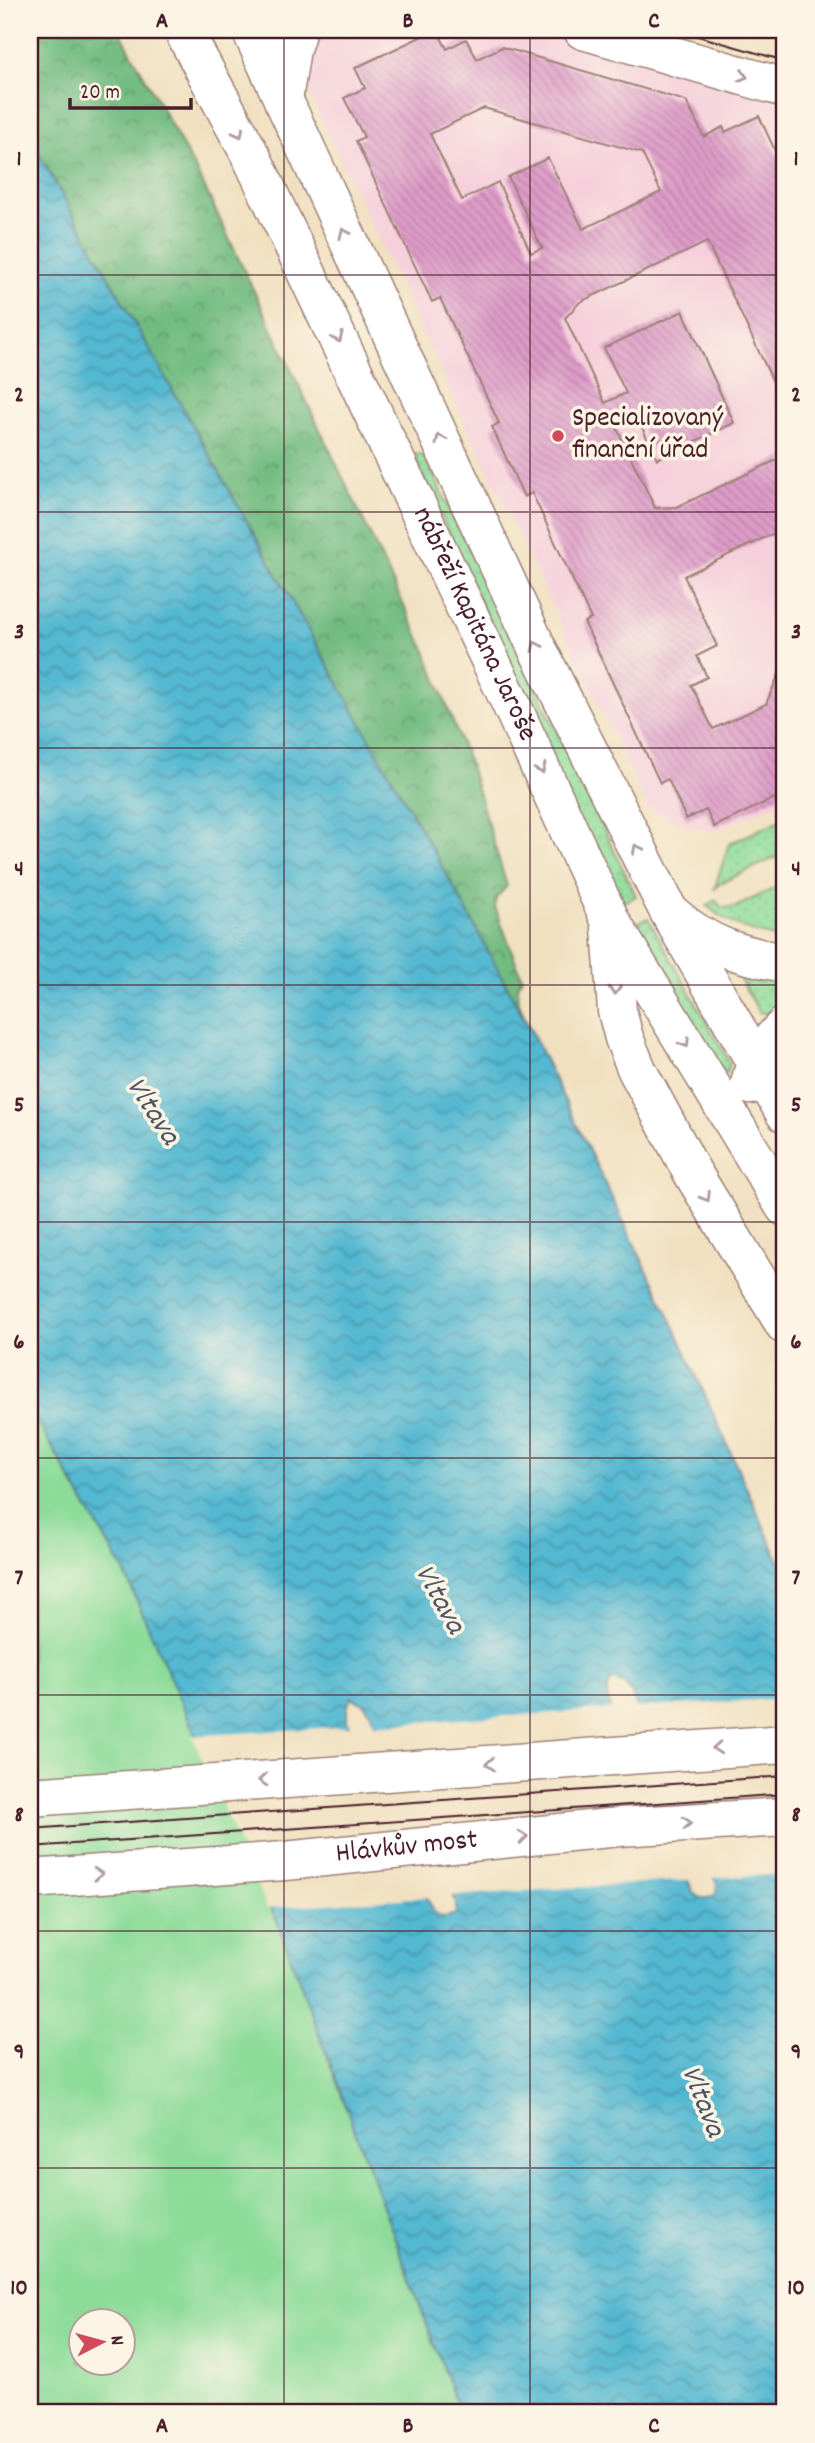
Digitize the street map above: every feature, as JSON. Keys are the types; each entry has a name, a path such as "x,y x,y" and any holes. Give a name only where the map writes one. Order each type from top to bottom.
{"main road":[{"name":"nábřeží Kapitána Jaroše","path":"183,30 252,158 512,706 611,922 785,1207"},
{"name":"nábřeží Kapitána Jaroše","path":"251,30 538,650 667,910 785,1113"},
{"path":"283,100 291,49 297,30"},
{"path":"583,30 785,88"},
{"path":"667,910 705,940 752,957 785,963"},
{"path":"611,922 617,1011 633,1060 657,1111 785,1325"},
{"path":"756,1159 748,1120 754,1063 785,1026"},
{"path":"30,1797 785,1744"},
{"name":"Hlávkův most","path":"30,1879 285,1861 619,1827 785,1817"}],"shaded area":[{"name":"Specializovaný finanční úřad","path":"326,30 534,30 785,102 785,800 711,832 686,825 648,808 309,93 305,78 310,48"}],"green space":[{"path":"30,30 119,30 201,180 426,652 470,766 507,886 496,898 495,907 522,978 519,1000 535,1039 457,893 30,138"},
{"path":"421,454 636,896 616,906 414,455"},
{"path":"780,820 785,830 785,853 719,884 714,890 729,844"},
{"path":"785,883 785,939 744,928 707,906 715,900 722,908 736,907"},
{"path":"648,918 730,1063 727,1073 724,1073 627,927"},
{"path":"744,971 785,979 785,1001 769,1013 760,1013 741,981 740,977"},
{"path":"30,1409 124,1571 279,1926 460,2413 30,2413"}],"water":[{"name":"Vltava","path":"30,138 457,893 535,1039 674,1326 785,1574 785,2413 460,2413 279,1926 124,1571 30,1409","holes":["612,1679 625,1684 631,1693 717,1883 716,1894 710,1897 702,1898 693,1892 608,1702 607,1689","351,1697 364,1704 370,1712 456,1902 456,1913 453,1915 441,1916 433,1911 347,1722 347,1708"]}],"pier":[{"path":"785,1698 785,1874 711,1878 634,1708"},
{"path":"614,1709 692,1880 449,1896 372,1725"},
{"path":"353,1726 430,1897 267,1908 192,1736"}],"building":[{"name":"Specializovaný finanční úřad","path":"437,30 447,49 466,39 477,59 502,47 686,101 704,137 723,127 725,132 759,116 785,172 785,407 707,242 580,302 565,318 605,403 626,393 604,348 683,311 734,423 657,459 636,415 615,424 655,508 677,507 785,456 785,528 684,576 717,646 697,656 707,677 691,685 713,729 766,704 785,660 785,793 714,827 706,810 686,819 668,779 660,783 584,622 591,619 532,493 524,497 492,427 499,423 440,298 432,302 356,141 364,137 344,98 365,88 355,68","holes":["484,108 642,153 661,192 583,229 548,158 508,177 542,248 531,253 498,182 462,200 430,134"]}],"tram line":[{"path":"677,30 785,61"},
{"path":"749,30 785,40"},
{"path":"30,1829 785,1776"},
{"path":"30,1847 785,1794"}],"place":[{"name":"Specializovaný finanční úřad","path":"558,436"}]}
